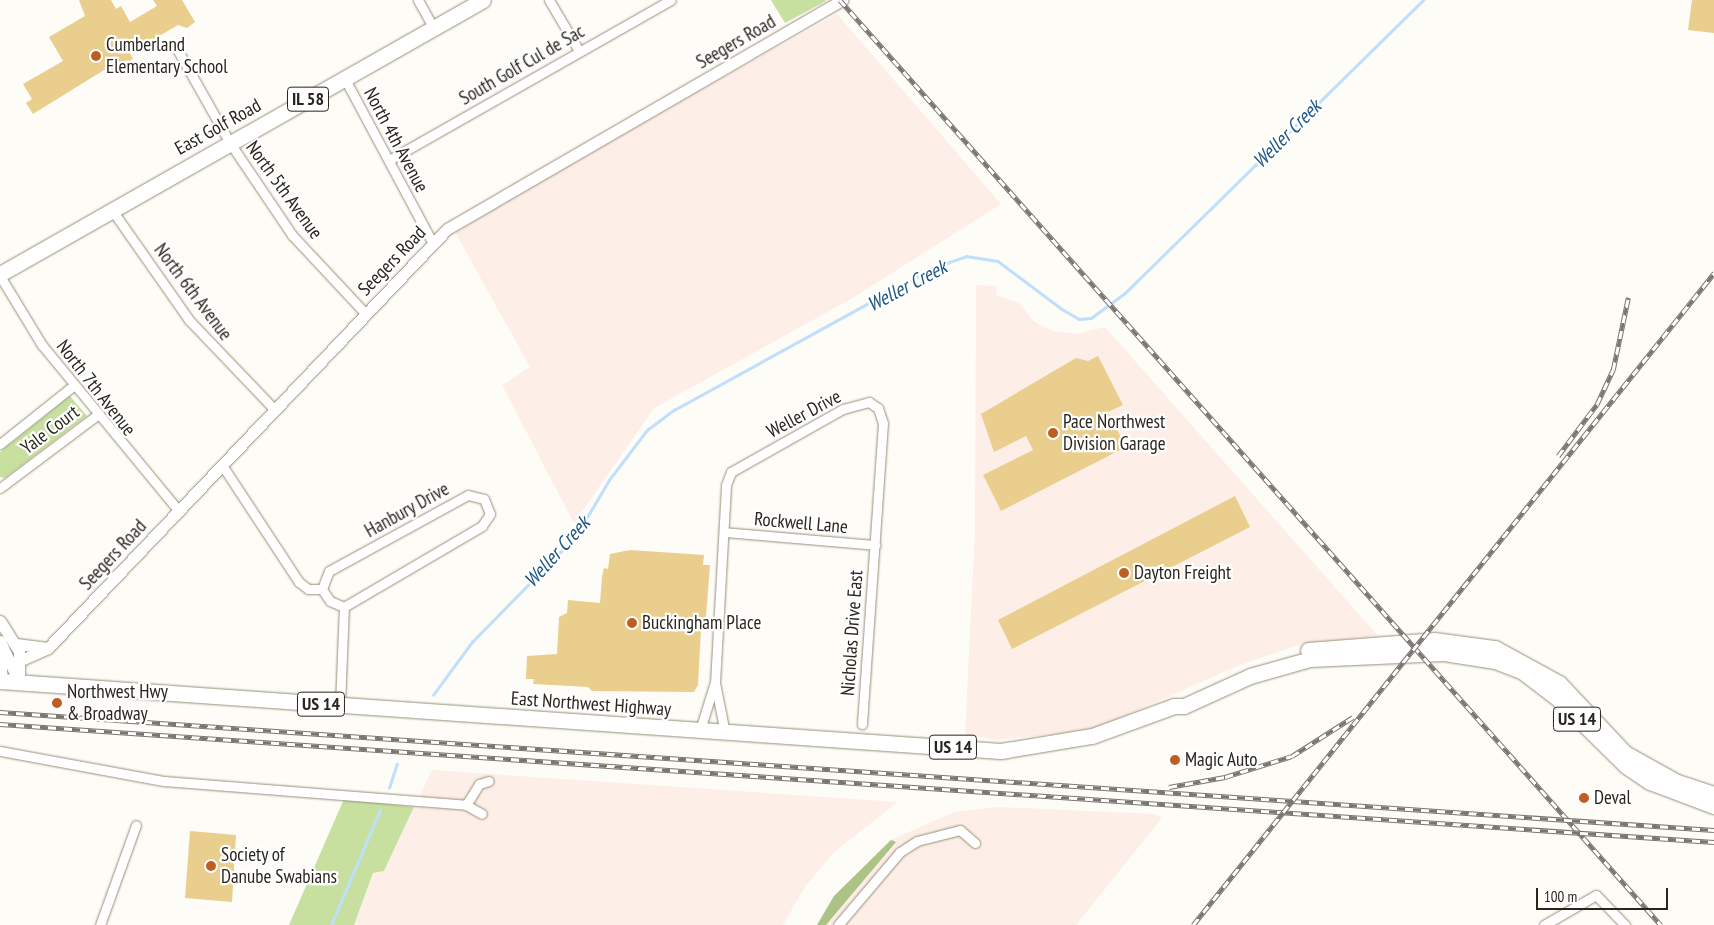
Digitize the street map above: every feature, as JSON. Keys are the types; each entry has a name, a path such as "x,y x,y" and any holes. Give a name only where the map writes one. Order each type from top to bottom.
{"main road":[{"name":"East Golf Road","path":"0,275 482,0"},
{"name":"East Northwest Highway","path":"1174,706 1181,697 1247,667 1307,650 1376,642 1467,642 1495,648 1542,670 1625,753 1677,782 1714,794"},
{"name":"East Northwest Highway","path":"1,681 1001,751 1092,736 1174,706 1184,706 1250,676 1310,659 1444,653 1482,658 1540,683 1607,752 1650,782 1714,806"}],"street":[{"path":"418,0 433,27"},
{"path":"549,0 579,51"},
{"name":"South Golf Cul de Sac","path":"389,160 671,0"},
{"name":"Seegers Road","path":"19,661 48,648 433,244 486,204 842,0"},
{"name":"North 5th Avenue","path":"177,49 230,144 292,235 366,314"},
{"name":"North 4th Avenue","path":"345,79 433,244"},
{"name":"North 6th Avenue","path":"112,210 189,320 274,409"},
{"name":"North 7th Avenue","path":"0,275 73,386 96,416 179,511"},
{"name":"Yale Court","path":"0,444 73,386"},
{"name":"Weller Drive","path":"724,532 726,485 731,472 843,409 869,402 878,408 883,423 875,545"},
{"name":"Yale Court","path":"0,488 96,416"},
{"path":"222,465 299,582 308,589 322,589 330,601 344,607 340,705"},
{"name":"Hanbury Drive","path":"322,589 329,571 468,495 484,499 490,514 482,526 344,607"},
{"path":"700,730 715,683 724,532"},
{"name":"Rockwell Lane","path":"724,532 875,545"},
{"name":"Nicholas Drive East","path":"862,724 875,545"},
{"path":"0,621 16,644 19,661 19,682"},
{"path":"0,641 19,682"},
{"path":"16,644 48,648"},
{"path":"0,657 1,681"},
{"path":"715,683 725,733"},
{"path":"0,751 164,781 466,805 482,814"},
{"path":"466,805 479,784 489,781"},
{"path":"100,925 136,825"},
{"path":"838,925 900,852 917,841 960,830 975,844"},
{"path":"1544,925 1596,894 1625,925"}],"shaded area":[{"path":"837,14 1001,204 851,299 654,408 574,523 502,385 530,367 455,232 468,220"},
{"name":"Dayton Freight","path":"976,285 997,286 996,295 1019,303 1034,322 1054,331 1076,334 1105,327 1378,636 1301,644 1240,665 1093,730 996,740 965,734 975,532"},
{"path":"432,770 898,802 834,852 804,888 783,925 354,925 373,873 384,871"},
{"path":"998,807 1156,814 1162,818 1076,925 817,925 834,896 891,840 954,812"}],"green space":[{"path":"771,0 825,0 826,1 785,23"},
{"path":"70,396 87,416 5,478 0,477 0,452"},
{"path":"344,799 414,807 384,871 373,873 354,925 289,925"},
{"path":"891,840 896,842 826,925 817,925 834,896"}],"building":[{"name":"Cumberland Elementary School","path":"79,0 111,0 116,9 121,6 130,22 157,6 153,0 182,0 195,22 187,28 178,25 130,53 133,59 112,71 109,67 33,114 26,103 32,99 23,84 63,61 49,37 85,16"},
{"path":"1692,0 1714,0 1714,33 1688,30"},
{"name":"Pace Northwest Division Garage","path":"1098,356 1123,405 1108,412 1126,447 1001,511 983,475 1033,450 1026,436 994,452 981,414 1076,358 1088,361"},
{"name":"Dayton Freight","path":"1235,496 1250,527 1012,649 998,620"},
{"name":"Buckingham Place","path":"630,550 704,555 703,565 710,565 705,629 701,629 698,685 694,692 592,691 588,687 533,684 534,679 526,679 527,656 557,654 559,617 567,613 568,600 600,603 602,577 604,568 608,569 610,554"},
{"name":"Society of Danube Swabians","path":"190,831 236,835 232,902 185,898"}],"waterway":[{"name":"Weller Creek","path":"433,695 472,642 576,536 609,480 647,430 674,410 932,268 966,256 998,261 1062,309 1079,319 1091,318 1125,293 1423,0"},
{"name":"Weller Creek","path":"389,788 397,764"},
{"name":"Weller Creek","path":"331,925 380,810"}],"railway":[{"path":"840,0 1661,925"},
{"path":"1193,925 1714,273"},
{"path":"1558,456 1597,404 1613,370 1628,298"},
{"path":"0,712 1714,830"},
{"path":"1169,787 1225,777 1292,756 1353,717"},
{"path":"0,724 1714,842"}],"place":[{"name":"Cumberland Elementary School","path":"96,56"},
{"name":"Pace Northwest Division Garage","path":"1053,433"},
{"name":"Dayton Freight","path":"1124,573"},
{"name":"Buckingham Place","path":"632,623"},
{"name":"Northwest Hwy & Broadway","path":"57,703"},
{"name":"Magic Auto","path":"1175,760"},
{"name":"Deval","path":"1584,798"},
{"name":"Society of Danube Swabians","path":"211,866"}]}
